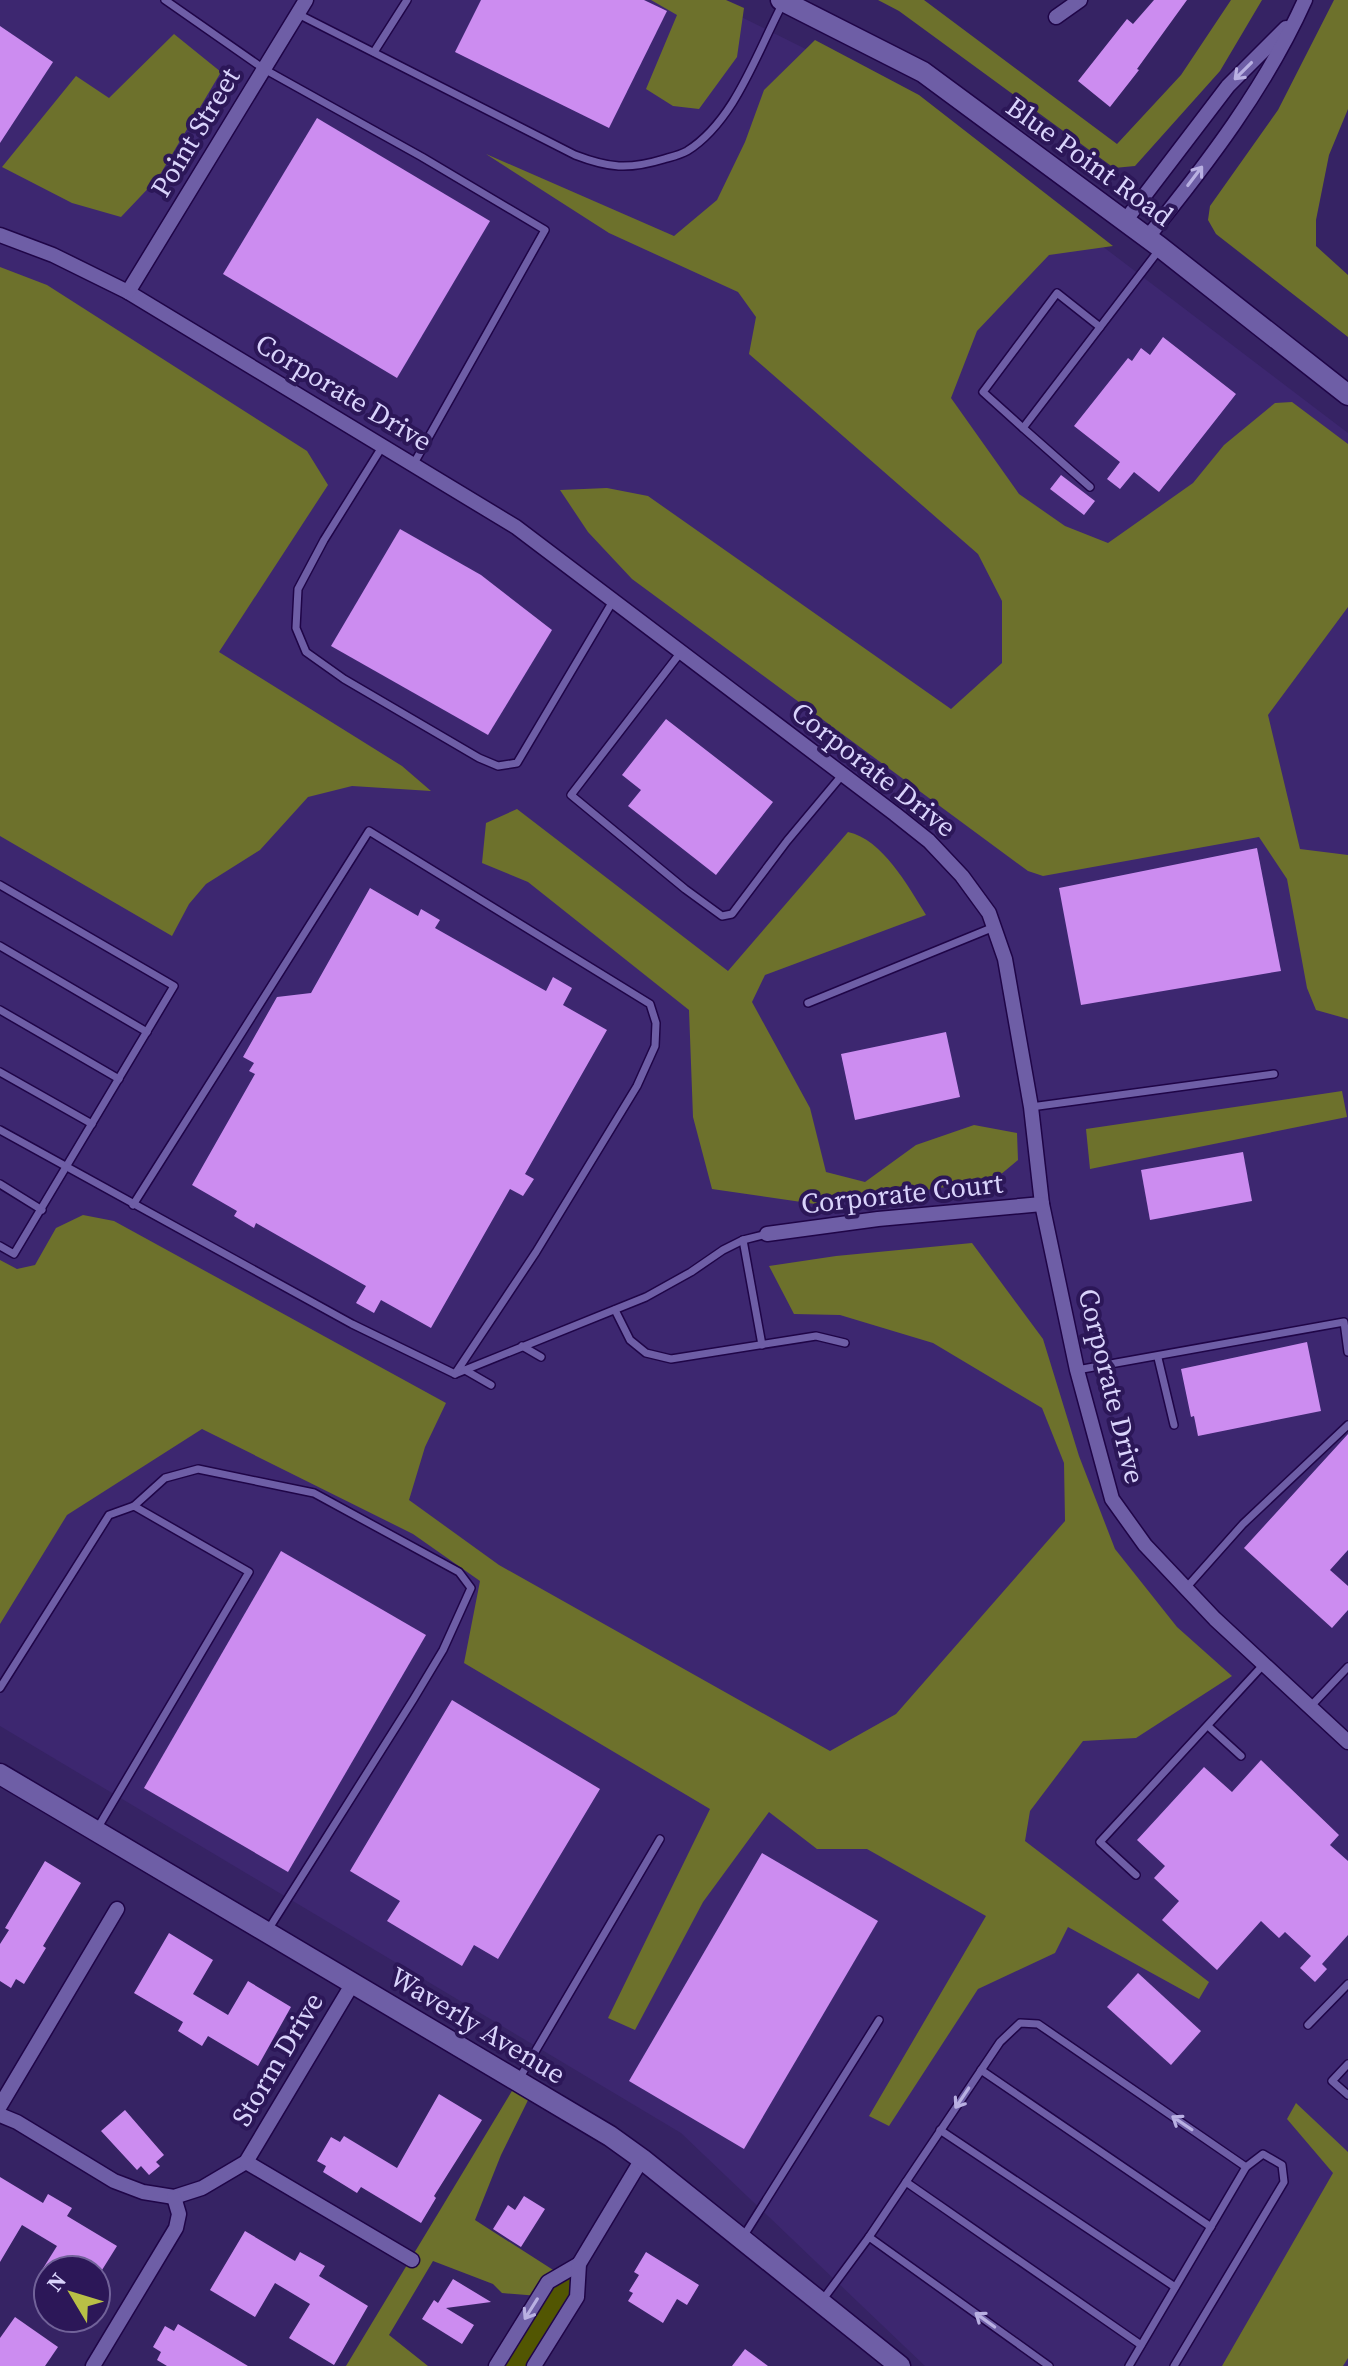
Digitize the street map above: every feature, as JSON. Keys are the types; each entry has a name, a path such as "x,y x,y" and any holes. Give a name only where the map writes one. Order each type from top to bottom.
{"street":[{"name":"Point Street","path":"128,292 306,0"},
{"path":"1056,17 1080,0"},
{"path":"1154,242 1266,75 1305,0"},
{"name":"Blue Point Road","path":"782,1 923,72 1154,242 1348,395"},
{"path":"1125,221 1228,86 1297,16"},
{"name":"Corporate Drive","path":"0,235 53,255 128,292 516,527 929,841 962,876 989,913 1005,959 1031,1107 1042,1204 1077,1370 1112,1499 1145,1545 1186,1588 1348,1742"},
{"name":"Corporate Court","path":"767,1234 878,1219 1042,1204"},
{"name":"Waverly Avenue","path":"0,1774 518,2081 642,2159 900,2366"},
{"path":"0,2106 117,1909"},
{"name":"Storm Drive","path":"174,2197 202,2188 246,2162 353,1983"},
{"path":"0,2115 17,2122 114,2181 143,2192 174,2197 179,2214 176,2228 93,2366"},
{"path":"534,2366 577,2297 579,2264 642,2159"},
{"name":"Storm Drive","path":"246,2162 412,2260"},
{"path":"496,2366 548,2282 579,2264"}],"lane":[{"path":"165,0 264,69 545,230 413,465"},
{"path":"374,52 407,0"},
{"path":"298,14 575,155 597,164 636,168 685,152 713,129 729,109 782,1"},
{"path":"1023,428 1100,327 1154,242"},
{"path":"1090,487 983,392 1057,293 1100,327"},
{"path":"383,446 324,540 298,589 296,628 306,652 344,679 479,758 498,766 517,763 613,601"},
{"path":"681,652 571,795 685,889 722,916 732,914 843,774"},
{"path":"133,1205 369,831 650,1004 656,1023 655,1046 637,1086 536,1252 455,1374"},
{"path":"0,885 174,986 14,1254 0,1246"},
{"path":"808,1003 994,927"},
{"path":"0,946 147,1032"},
{"path":"0,1010 119,1079"},
{"path":"0,1072 92,1124"},
{"path":"1031,1107 1274,1074"},
{"path":"0,1130 352,1324 455,1374 646,1297 743,1240 767,1234"},
{"path":"0,1184 42,1210"},
{"path":"743,1240 762,1345"},
{"path":"615,1310 630,1340 646,1353 671,1359 816,1336 845,1343"},
{"path":"1077,1370 1158,1358 1344,1322 1348,1352"},
{"path":"522,1346 541,1357"},
{"path":"1158,1358 1174,1425"},
{"path":"465,1370 491,1385"},
{"path":"1186,1588 1243,1524 1348,1425"},
{"path":"0,1688 109,1515 134,1506 165,1478 198,1469 314,1493 459,1572 471,1588 443,1650 267,1932"},
{"path":"96,1830 249,1572 134,1506"},
{"path":"1136,1875 1100,1842 1264,1664"},
{"path":"1310,1707 1348,1667"},
{"path":"1208,1726 1241,1756"},
{"path":"518,2081 660,1839"},
{"path":"1308,2025 1348,1984"},
{"path":"742,2239 879,2020"},
{"path":"820,2302 869,2237 1000,2042 1020,2023 1038,2024 1246,2167"},
{"path":"1348,2064 1332,2081 1348,2095"},
{"path":"981,2070 1211,2227"},
{"path":"940,2130 1175,2287"},
{"path":"1129,2366 1246,2167 1263,2154 1282,2165 1284,2182 1174,2366"},
{"path":"906,2182 1141,2345"},
{"path":"869,2237 1049,2366"}],"shaded area":[{"path":"0,0 707,0 914,103 1348,433 1348,2366 925,2366 681,2133 0,1726"},
{"path":"579,2264 577,2297 534,2366 496,2366 548,2282"}],"green space":[{"path":"651,0 726,0 744,8 737,57 699,109 673,106 646,89 677,15"},
{"path":"878,0 924,0 1117,144 1181,75 1231,0 1262,0 1220,71 1135,166 1114,168 899,11"},
{"path":"1334,0 1348,0 1348,109 1329,155 1316,220 1316,246 1348,275 1348,337 1216,234 1208,220 1210,206 1278,110"},
{"path":"174,34 221,72 158,178 121,217 72,203 2,167 76,76 109,98"},
{"path":"815,40 919,95 1113,246 1049,255 977,331 951,398 1019,494 1065,526 1108,543 1193,483 1224,445 1275,403 1292,402 1348,444 1348,607 1268,715 1300,849 1348,855 1348,1019 1316,1010 1307,988 1287,879 1259,837 1043,876 1028,871 632,579 588,532 560,490 607,488 648,496 951,709 1002,663 1002,601 978,554 749,354 756,317 738,292 609,233 486,154 674,236 717,200 745,142 764,90"},
{"path":"0,267 47,285 307,451 328,485 219,652 402,766 431,791 352,786 308,797 260,850 206,884 189,904 172,936 0,836"},
{"path":"517,809 728,971 848,832 872,844 893,865 926,915 765,975 752,1002 810,1108 826,1172 865,1182 916,1145 974,1125 1017,1133 1018,1160 994,1180 822,1205 712,1189 693,1117 689,1010 528,882 482,863 486,823"},
{"path":"1342,1091 1347,1117 1090,1169 1086,1129"},
{"path":"83,1215 114,1221 446,1403 425,1447 409,1500 499,1565 830,1751 896,1714 1065,1521 1064,1463 1042,1408 933,1343 840,1315 794,1314 769,1266 972,1243 1043,1339 1079,1456 1115,1549 1177,1627 1232,1676 1136,1738 1083,1741 1030,1811 1025,1841 1209,1982 1199,1999 1068,1927 1055,1953 978,1989 889,2126 869,2116 986,1916 867,1849 817,1849 769,1812 703,1902 635,2030 608,2018 710,1809 464,1663 480,1581 413,1534 202,1429 67,1515 0,1624 0,1260 17,1269 35,1265 56,1228"},
{"path":"518,2081 533,2090 501,2155 475,2220 561,2275 539,2296 502,2293 493,2284 433,2261 389,2335 428,2366 346,2366"},
{"path":"1296,2103 1348,2152 1348,2358 1343,2366 1222,2366 1333,2173 1287,2119"}],"building":[{"path":"481,0 644,0 667,11 609,128 455,52"},
{"path":"1154,0 1187,0 1110,107 1078,81 1127,19 1133,24"},
{"path":"0,26 53,62 0,143"},
{"path":"317,118 490,221 397,378 223,274"},
{"path":"1163,337 1236,394 1159,492 1134,472 1120,489 1107,479 1120,462 1074,426 1128,358 1132,361 1141,348 1150,355"},
{"path":"1061,475 1095,501 1084,515 1050,489"},
{"path":"400,529 481,575 552,630 488,735 331,646"},
{"path":"666,719 773,802 716,875 628,806 641,790 622,775"},
{"path":"1257,848 1281,971 1081,1005 1059,888"},
{"path":"370,888 418,916 421,909 440,920 435,928 546,991 553,977 572,988 563,1005 607,1030 525,1174 534,1179 523,1196 510,1189 431,1328 381,1300 374,1313 356,1303 366,1286 256,1223 254,1228 234,1216 237,1211 192,1185 255,1074 249,1071 254,1063 243,1057 277,997 311,993"},
{"path":"946,1032 960,1097 855,1120 841,1054"},
{"path":"1243,1152 1252,1201 1150,1220 1141,1170"},
{"path":"1307,1342 1321,1411 1198,1436 1181,1369"},
{"path":"1348,1434 1348,1550 1330,1570 1348,1586 1348,1610 1332,1628 1244,1548"},
{"path":"281,1551 426,1635 288,1872 144,1788"},
{"path":"452,1700 600,1789 498,1959 474,1945 462,1966 387,1921 400,1901 350,1871"},
{"path":"1261,1760 1339,1835 1330,1845 1348,1861 1348,1935 1322,1964 1327,1969 1315,1982 1300,1968 1311,1956 1285,1932 1279,1938 1261,1921 1217,1970 1162,1920 1179,1901 1154,1878 1165,1866 1137,1840 1204,1767 1232,1792"},
{"path":"762,1853 878,1921 744,2149 629,2081"},
{"path":"45,1861 81,1883 24,1984 16,1979 11,1988 0,1981 0,1944 9,1930 5,1928"},
{"path":"169,1933 213,1960 193,1994 228,2015 248,1981 291,2007 258,2066 208,2036 202,2046 178,2031 183,2022 134,1993"},
{"path":"1138,1973 1201,2031 1171,2065 1107,2007"},
{"path":"439,2094 482,2120 434,2196 436,2198 421,2223 361,2187 357,2193 323,2172 326,2166 317,2161 331,2137 340,2142 344,2136 397,2168"},
{"path":"125,2110 164,2155 156,2162 160,2166 149,2175 141,2166 137,2170 101,2131"},
{"path":"0,2177 43,2203 48,2194 72,2208 67,2216 117,2246 112,2254 52,2254 57,2246 22,2225 0,2262"},
{"path":"524,2196 545,2209 521,2247 493,2229 508,2205 515,2210"},
{"path":"245,2231 295,2261 300,2252 325,2266 319,2276 368,2306 334,2365 289,2338 310,2304 275,2283 255,2317 210,2290"},
{"path":"646,2252 699,2285 687,2305 677,2299 663,2323 628,2301 633,2293 629,2291 639,2275 634,2272"},
{"path":"453,2279 491,2302 446,2308 474,2325 462,2344 422,2319 434,2300 438,2303"},
{"path":"15,2317 32,2329 32,2334 39,2334 58,2347 45,2366 0,2366 0,2338"},
{"path":"178,2324 248,2366 167,2366 157,2360 161,2352 153,2347 165,2326 174,2331"},
{"path":"745,2349 768,2366 732,2366"}]}
